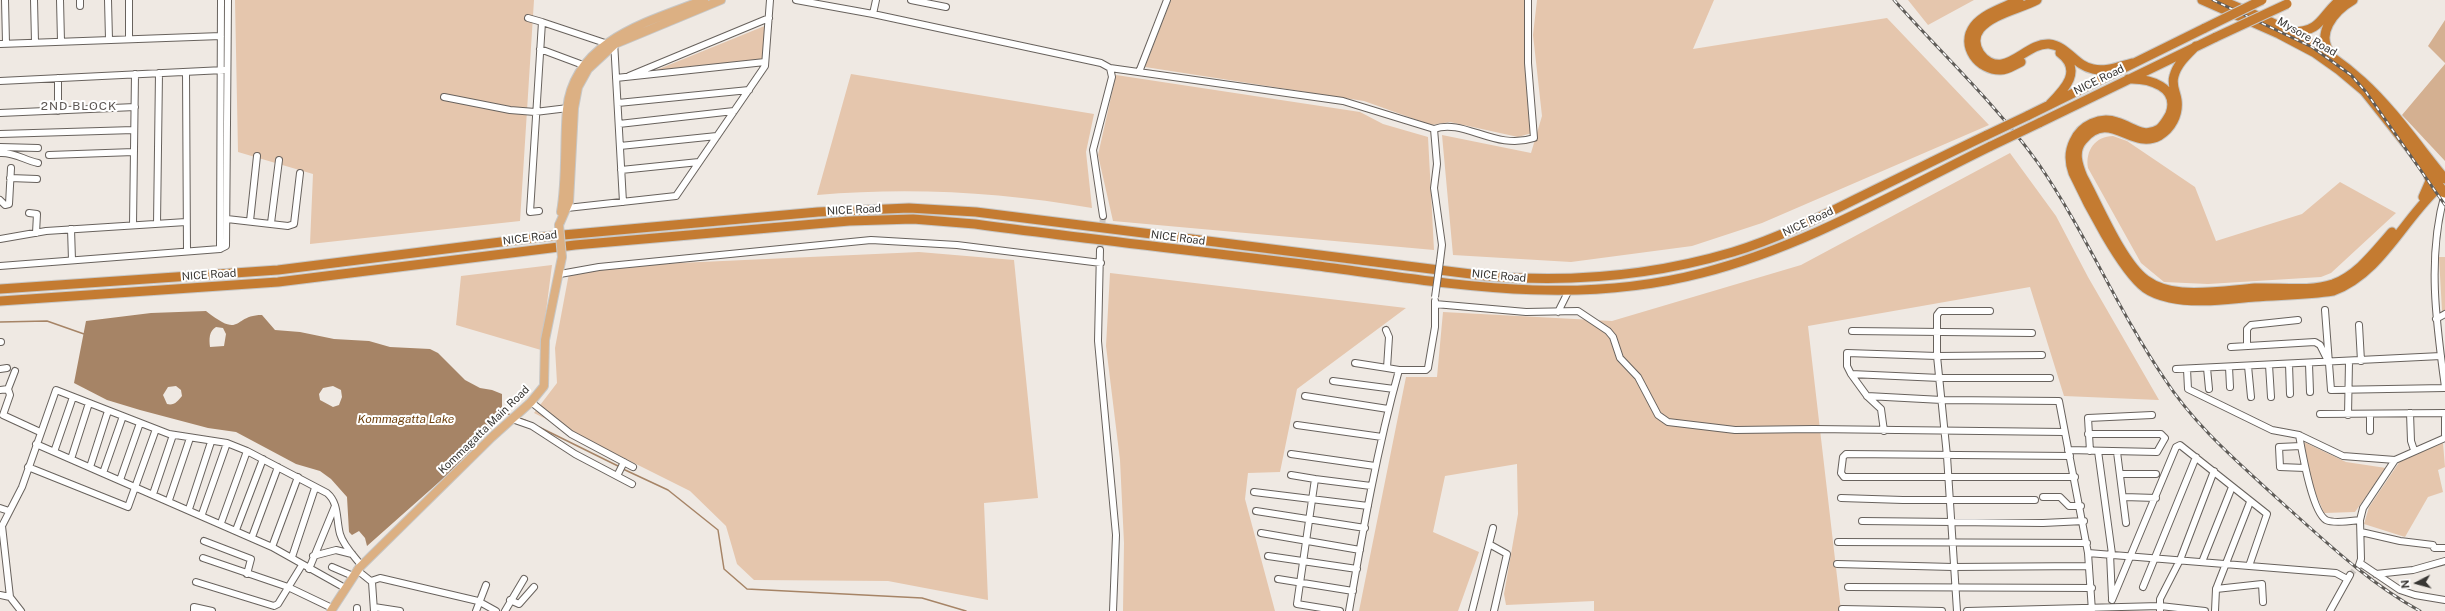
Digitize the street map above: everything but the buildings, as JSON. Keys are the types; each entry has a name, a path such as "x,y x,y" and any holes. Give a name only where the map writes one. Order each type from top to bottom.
{"highway":[{"path":"2019,0 1978,22 1971,31 1970,48 1978,62 1989,69 1998,70 2010,68 2044,51 2060,54 2070,64 2072,73 2066,87 2050,104"},
{"path":"2037,0 1992,20 1981,28 1978,33 1976,44 1986,60 1992,64 2004,64 2045,44 2064,49 2081,64 2093,69 2109,69 2132,63"},
{"name":"Mysore Road","path":"2202,0 2279,34 2315,53 2339,70 2364,91 2445,193"},
{"name":"NICE Road","path":"0,289 278,270 577,233 833,211 909,208 976,212 1487,276 1539,280 1583,279 1676,267 1756,244 1808,222 2262,0"},
{"path":"2291,32 2309,31 2315,28 2340,0"},
{"path":"2337,60 2325,44 2327,27 2334,14 2353,0"},
{"name":"Mysore Road","path":"2225,1 2291,32 2337,60 2374,92 2445,178"},
{"name":"NICE Road","path":"0,301 278,282 575,245 849,221 913,219 975,224 1487,288 1568,292 1649,284 1736,264 1812,234 2128,79 2290,2"},
{"path":"2196,46 2181,63 2174,76 2173,86 2177,100 2177,111 2173,122 2167,130 2150,139 2138,139 2119,130 2098,128 2088,134 2080,143 2077,153 2078,165 2083,177 2128,258 2144,279 2156,287 2183,292 2307,288 2332,284 2351,274 2364,263 2425,195 2430,181 2426,168"},
{"path":"2128,79 2140,78 2156,82 2165,88 2171,97 2172,109 2167,121 2159,129 2148,133 2137,132 2117,122 2094,122 2076,137 2071,148 2070,158 2076,179 2119,257 2135,280 2146,289 2158,295 2171,298 2202,299 2333,291 2345,287 2370,268 2434,192 2438,190 2445,193"}],"main road":[{"name":"Kommagatta Main Road","path":"332,610 357,570 531,402 544,386 545,340 560,274 562,257 559,225 563,202 568,108 572,86 584,65 611,43 704,0"},
{"name":"Kommagatta Main Road","path":"559,225 567,208 574,108 578,87 588,69 611,43 721,0"}],"street":[{"path":"5,0 3,44 129,38 221,36"},
{"path":"34,0 35,42"},
{"path":"60,0 61,41"},
{"path":"108,0 109,39"},
{"path":"129,0 129,38"},
{"path":"220,249 221,0"},
{"path":"0,266 220,249 226,246 228,0"},
{"path":"567,208 676,196 765,66 770,0"},
{"path":"796,0 873,14 1101,63 1110,68 1343,101 1434,130 1448,126 1510,142 1534,138 1528,63 1528,0"},
{"path":"873,14 876,0"},
{"path":"911,0 946,7"},
{"path":"1139,72 1167,0"},
{"path":"528,18 611,43 618,103 623,202"},
{"path":"629,76 769,18"},
{"path":"539,211 530,212 535,112 542,22"},
{"path":"540,49 584,65"},
{"path":"616,78 766,62"},
{"path":"1103,216 1093,150 1112,77 1110,68"},
{"path":"0,81 228,70"},
{"path":"186,72 187,251"},
{"path":"157,224 159,73"},
{"path":"134,225 135,74"},
{"path":"58,78 58,111"},
{"path":"618,103 749,90"},
{"path":"444,97 510,110 535,112 568,108"},
{"path":"0,113 135,108"},
{"path":"619,124 734,112"},
{"path":"0,134 134,130"},
{"path":"1355,363 1399,370 1426,370 1428,368 1435,327 1435,297 1442,245 1434,188 1437,164 1434,130"},
{"path":"620,146 716,136"},
{"path":"0,147 38,148"},
{"path":"50,155 134,152"},
{"path":"0,153 13,153 25,160 38,163"},
{"path":"250,221 257,156"},
{"path":"271,223 279,160"},
{"path":"621,170 699,162"},
{"path":"0,200 5,205 9,204 12,168"},
{"path":"227,219 290,226 295,223 300,173"},
{"path":"10,178 37,179"},
{"path":"2324,310 2331,390 2445,387 2441,356 2442,346 2436,319 2436,238 2439,214 2445,193"},
{"path":"29,213 37,215 36,233"},
{"path":"0,239 36,233 186,222"},
{"path":"71,230 72,260"},
{"path":"560,274 599,268 871,240 957,245 1101,263"},
{"path":"1100,250 1101,263 1098,341 1116,535 1113,611"},
{"path":"1558,312 1568,292"},
{"path":"1435,304 1526,312 1578,312 1608,331 1613,336 1620,358 1638,376 1658,415 1668,422 1735,430 1814,429 1945,432 2064,432"},
{"path":"1957,611 1950,523 1947,456 1937,356 1937,315 1940,311 1990,310"},
{"path":"2436,319 2445,314"},
{"path":"2247,346 2247,329 2251,325 2298,320"},
{"path":"2359,326 2361,361"},
{"path":"1386,330 1389,337 1388,368"},
{"path":"1852,331 2032,333"},
{"path":"2230,347 2317,342 2329,363"},
{"path":"1884,431 1881,409 1868,396 1851,374 1847,366 1847,353 1937,356 2042,355"},
{"path":"2176,369 2309,364 2441,356"},
{"path":"2348,414 2349,362"},
{"path":"2289,364 2290,394"},
{"path":"2309,364 2310,392"},
{"path":"2269,365 2271,398"},
{"path":"2248,366 2251,397"},
{"path":"2229,367 2230,387"},
{"path":"0,369 7,368"},
{"path":"2208,368 2209,389"},
{"path":"2187,369 2188,389 2272,430 2299,435 2349,458 2395,460"},
{"path":"1349,611 1375,466 1388,409 1399,370"},
{"path":"15,371 8,389 10,395 2,415 40,432"},
{"path":"1851,374 1940,378 2050,378"},
{"path":"1333,381 1394,389"},
{"path":"0,390 8,389"},
{"path":"21,611 10,597 3,572 1,525 22,487 40,432 56,390 173,435 227,444 247,451 327,493 333,498 340,535 352,554 357,570"},
{"path":"1305,396 1388,409"},
{"path":"1868,396 1942,400 2057,400 2061,404 2064,432 2084,521 2092,588 2092,609"},
{"path":"54,452 73,397"},
{"path":"531,402 571,434 622,466 633,467"},
{"path":"71,459 89,403"},
{"path":"90,467 108,411"},
{"path":"2410,413 2410,436 2414,450"},
{"path":"2320,414 2445,413"},
{"path":"2370,414 2370,430"},
{"path":"2090,451 2087,420 2089,417 2152,415"},
{"path":"103,473 123,416"},
{"path":"2445,418 2445,436 2395,460 2363,508 2360,520 2360,564 2407,592 2445,600"},
{"path":"512,419 532,426 569,450 632,484"},
{"path":"120,480 140,423"},
{"path":"1297,425 1382,437"},
{"path":"28,467 128,507 137,487 156,429"},
{"path":"2075,477 1844,477 1841,473 1843,457 1846,454 1947,456 2069,453 2090,451 2158,452 2165,440 2164,436 2088,434"},
{"path":"153,494 173,435"},
{"path":"2299,435 2308,484 2323,518 2330,521 2360,520"},
{"path":"169,500 190,438"},
{"path":"189,509 211,442"},
{"path":"36,444 202,514 252,537 292,557 302,565 346,588"},
{"path":"202,514 227,444"},
{"path":"2112,604 2176,447 2181,446 2196,457 2267,516 2249,566"},
{"path":"2301,446 2279,447 2280,468 2305,468"},
{"path":"221,523 247,451"},
{"path":"2098,451 2111,554 2112,604"},
{"path":"2117,452 2124,497 2126,523"},
{"path":"1291,454 1375,466"},
{"path":"2143,587 2196,457"},
{"path":"236,530 263,459"},
{"path":"617,476 622,466"},
{"path":"252,537 278,467"},
{"path":"2160,608 2160,599 2180,560 2214,471"},
{"path":"2121,474 2156,474"},
{"path":"1291,475 1371,486"},
{"path":"272,547 298,477"},
{"path":"1315,479 1297,604 1340,611"},
{"path":"2202,562 2232,487"},
{"path":"292,557 315,488"},
{"path":"1254,492 1368,506"},
{"path":"2124,497 2156,498"},
{"path":"1841,498 2035,500"},
{"path":"2043,498 2060,498 2070,506 2081,506"},
{"path":"2215,611 2216,589 2250,502"},
{"path":"309,569 335,504"},
{"path":"0,508 9,511"},
{"path":"1256,511 1365,528"},
{"path":"1862,521 1950,523 2084,521"},
{"path":"1472,611 1493,528"},
{"path":"2361,532 2395,540 2433,545 2434,548 2445,548"},
{"path":"1261,533 1360,550"},
{"path":"204,541 251,559 247,574"},
{"path":"1838,542 1952,544 2087,543"},
{"path":"1489,544 1507,554 1494,611"},
{"path":"313,556 336,550 352,554"},
{"path":"2088,553 2132,555 2336,573 2349,577 2330,611"},
{"path":"1268,556 1357,569"},
{"path":"203,558 288,587 332,610"},
{"path":"2376,574 2413,570 2445,561"},
{"path":"1837,564 1953,567 2089,566"},
{"path":"196,582 272,606 278,604 302,565"},
{"path":"332,567 357,570 371,581 374,587 374,609 400,611"},
{"path":"371,581 380,578 478,602 496,611"},
{"path":"505,611 510,600 524,579"},
{"path":"1278,579 1353,591"},
{"path":"2216,589 2262,584 2263,602"},
{"path":"476,611 478,602 486,585"},
{"path":"510,600 519,604 534,587"},
{"path":"1848,587 1955,589 2092,588"},
{"path":"0,595 10,597"},
{"path":"1967,611 2092,609 2112,604 2160,608 2178,606 2205,611"},
{"path":"194,611 194,607 212,611"},
{"path":"1842,609 1942,611"}],"shaded area":[{"path":"235,0 534,0 520,221 310,244 313,174 238,152"},
{"path":"1171,0 1529,0 1532,133 1518,137 1450,122 1431,125 1364,101 1145,67"},
{"path":"1537,0 1714,0 1693,49 1887,18 1989,125 1762,223 1692,246 1571,262 1453,255 1442,135 1531,153 1542,116 1533,35"},
{"path":"1908,0 1974,0 1928,25"},
{"path":"2445,20 2445,63 2428,46"},
{"path":"767,25 763,60 654,71"},
{"path":"2445,64 2445,161 2402,115"},
{"path":"851,74 1094,114 1086,152 1092,208 1024,198 955,192 886,191 817,195"},
{"path":"1116,75 1360,112 1383,124 1428,137 1434,250 1113,221 1098,155"},
{"path":"2113,136 2127,141 2195,187 2216,241 2302,214 2340,182 2396,213 2331,273 2321,277 2208,284 2164,282 2141,263 2088,168 2088,155 2093,145 2102,138"},
{"path":"2010,153 2056,216 2088,277 2159,400 2064,396 2030,287 1808,326 1841,611 1594,611 1594,601 1506,605 1504,594 1518,514 1517,464 1445,476 1433,532 1479,552 1458,611 1359,611 1406,377 1437,377 1443,312 1612,321 1801,265"},
{"path":"919,252 1014,260 1038,498 984,503 988,600 888,581 754,580 737,564 726,526 690,491 534,413 557,383 555,348 570,268"},
{"path":"2439,257 2445,257 2445,310 2442,311"},
{"path":"552,265 541,350 456,325 461,276"},
{"path":"1110,273 1406,308 1297,389 1280,472 1248,473 1245,499 1275,611 1123,611 1124,543 1120,460 1106,346"},
{"path":"2304,442 2346,462 2386,468 2355,512 2324,513 2312,485"},
{"path":"2443,443 2445,467 2438,470 2443,492 2428,497 2405,537 2364,524 2369,507 2400,461"}],"water":[{"name":"Kommagatta Lake","path":"206,311 226,324 232,325 252,316 262,315 275,330 300,332 334,339 369,341 390,347 430,349 438,353 465,380 480,388 492,390 502,394 502,412 490,431 447,475 367,546 365,538 359,531 352,535 349,532 347,497 331,479 320,471 296,464 236,432 208,428 140,410 107,400 74,383 86,321 151,313","holes":["216,327 223,328 226,334 224,346 210,347 210,336","176,386 181,390 182,396 174,404 167,404 163,395 168,387","333,386 341,390 342,397 339,405 333,407 320,400 319,394 323,388"]}],"waterway":[{"path":"0,322 47,321 84,334"},
{"path":"500,411 511,415"},
{"path":"519,418 527,421"},
{"path":"539,427 620,467"},
{"path":"623,469 668,490 718,530 724,569 747,589 922,598 966,611"}],"tunnel":[{"path":"1100,250 1103,216"},
{"path":"2350,575 2359,565"}],"railway":[{"path":"1894,0 2005,120 2038,163 2071,216 2147,352 2189,412 2218,443 2346,560 2382,587 2420,611"},
{"path":"2213,0 2312,47 2351,75 2366,92 2445,205"}],"district":[{"name":"2ND BLOCK","path":"79,106"}]}
